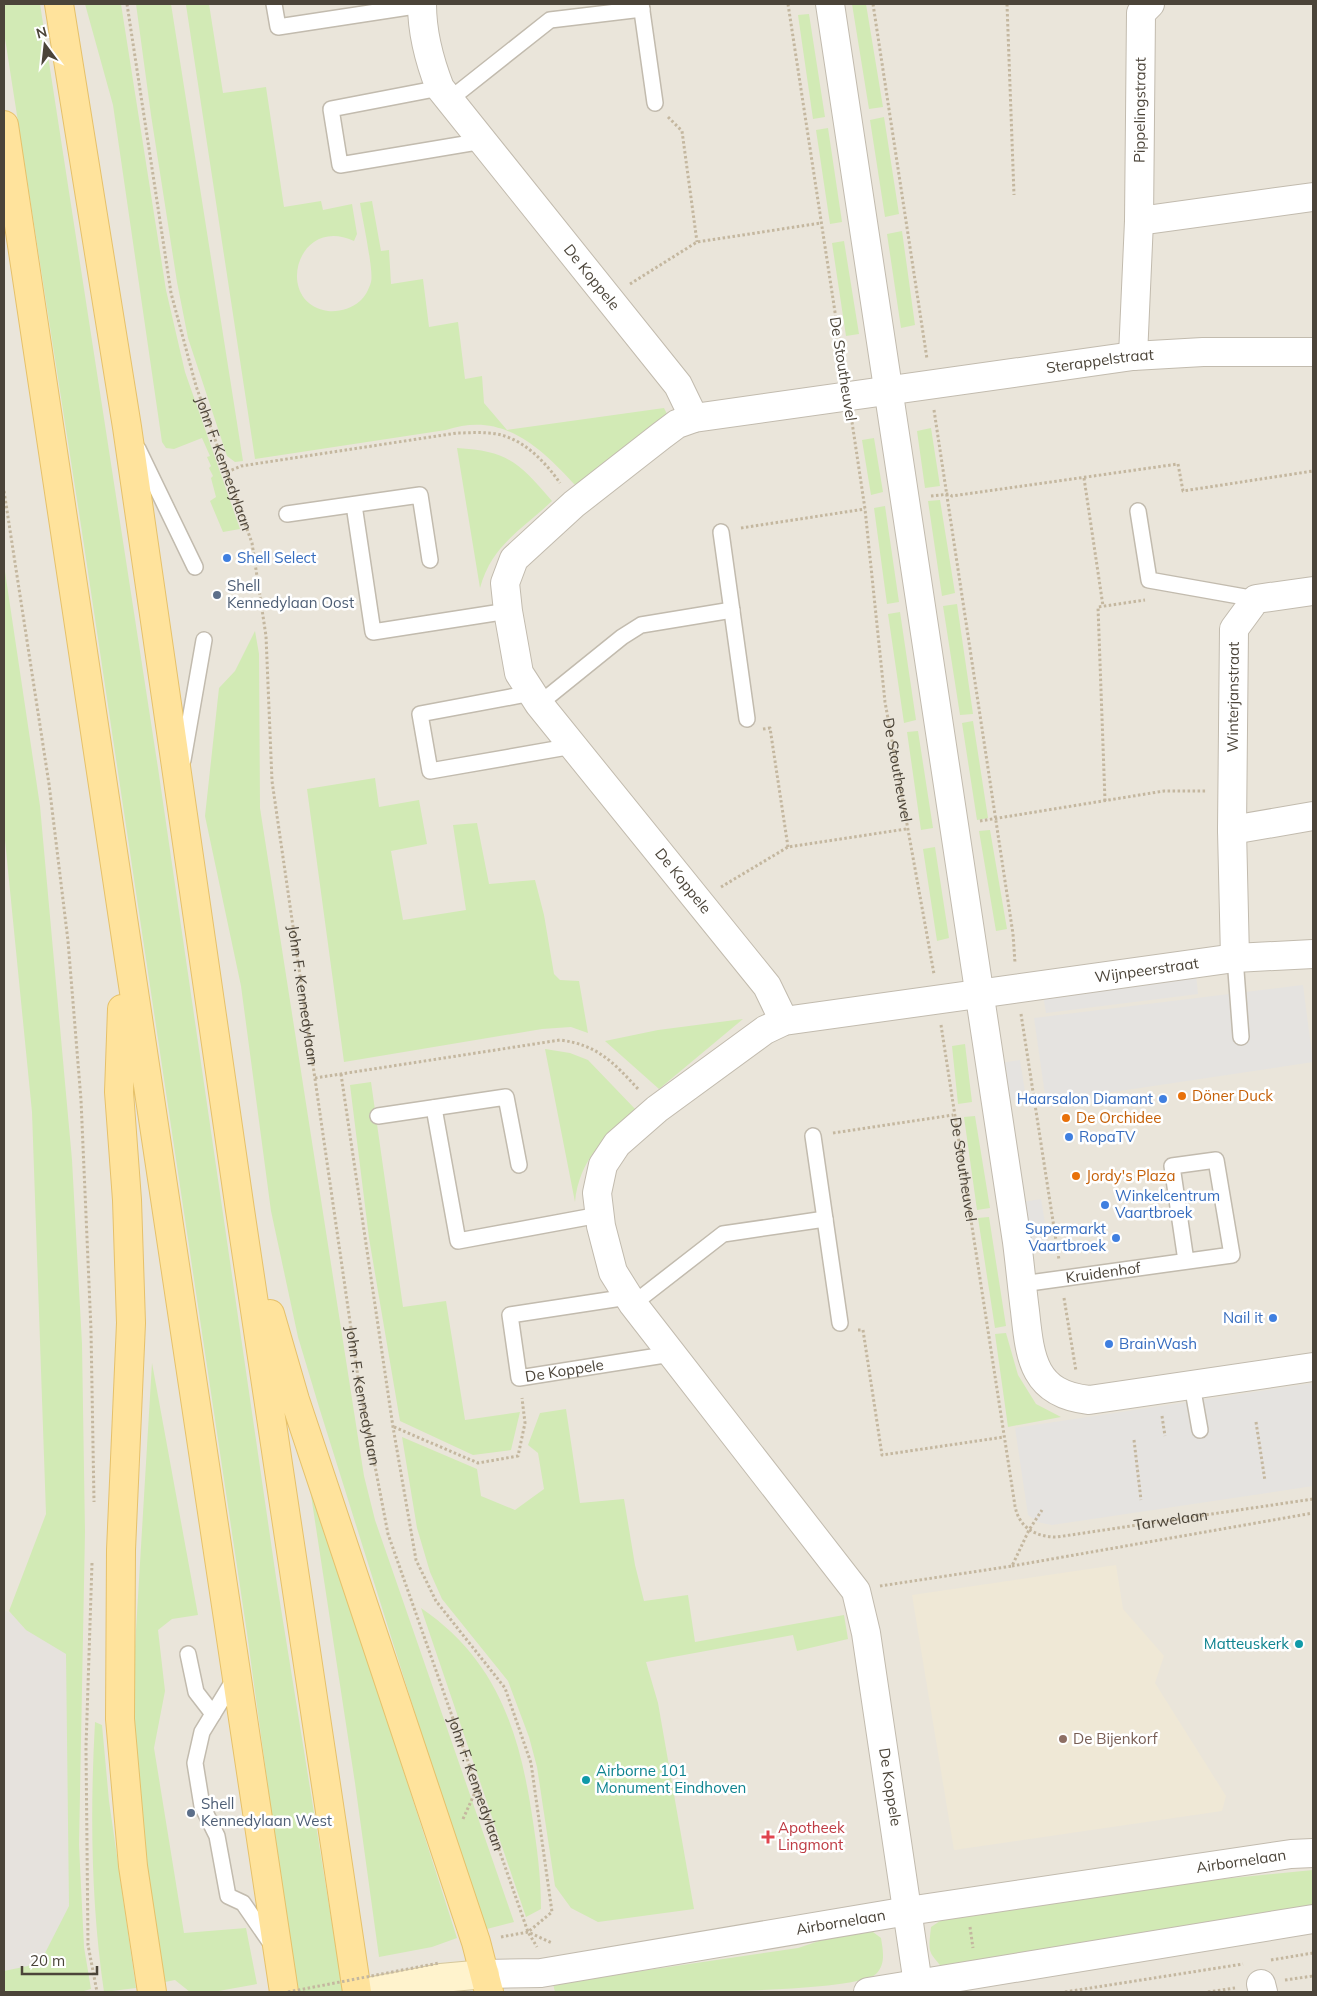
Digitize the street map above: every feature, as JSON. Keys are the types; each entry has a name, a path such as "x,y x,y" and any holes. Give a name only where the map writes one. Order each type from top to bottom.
{"main road":[{"path":"59,4 127,427 240,1210 357,1992"},
{"path":"4,125 236,1677 286,1992"},
{"path":"125,941 119,1092 127,1200 131,1323 121,1550 120,1719 132,1866 152,1992"},
{"path":"240,1210 295,1400 487,1983"},
{"name":"Airbornelaan","path":"368,1992 440,1971 487,1983"}],"street":[{"name":"De Koppele","path":"422,4 422,31 430,62 445,94 678,385 694,418"},
{"path":"830,4 955,825 1032,1358 1042,1378 1065,1383 1067,1396 1089,1400 1313,1367"},
{"name":"Pippelingstraat","path":"1133,356 1139,220 1141,13 1150,4"},
{"path":"1139,220 1313,197"},
{"name":"Sterappelstraat","path":"889,390 1133,356 1203,352 1313,352"},
{"name":"De Koppele","path":"784,1021 767,986 573,746 535,698 519,673 504,583 514,559 574,504 669,430 694,418 889,390"},
{"path":"1256,599 1313,591"},
{"name":"Winterjanstraat","path":"1235,958 1232,830 1234,629 1256,599"},
{"path":"1232,830 1313,816"},
{"name":"Wijnpeerstraat","path":"980,995 1235,958 1313,954"},
{"name":"De Koppele","path":"918,1984 866,1633 856,1592 630,1300 613,1272 599,1216 597,1193 603,1165 617,1144 657,1109 765,1030 784,1021 980,995"},
{"name":"Airbornelaan","path":"487,1983 908,1911 1291,1854 1313,1853"},
{"path":"868,1992 1313,1919"}],"lane":[{"name":"De Koppele","path":"274,4 278,27 422,4"},
{"path":"483,141 340,165 331,109 445,94 550,20 642,6 655,103"},
{"path":"127,427 195,567"},
{"path":"287,514 420,495 430,560"},
{"path":"354,505 373,632 508,611"},
{"path":"1138,511 1148,580 1256,599"},
{"path":"721,532 748,719"},
{"path":"573,746 430,771 420,714 535,698 641,625 732,610"},
{"path":"178,783 204,640"},
{"path":"1235,958 1241,1037"},
{"path":"378,1116 506,1097 519,1165"},
{"path":"434,1108 458,1241 599,1216"},
{"path":"813,1136 840,1324"},
{"name":"Kruidenhof","path":"1022,1284 1232,1255 1216,1160 1172,1166 1186,1261"},
{"name":"De Koppele","path":"671,1354 519,1378 510,1315 630,1300 724,1234 825,1218"},
{"path":"1192,1385 1200,1430"},
{"path":"188,1654 196,1692 213,1714"},
{"path":"236,1677 202,1732 195,1763 202,1806 217,1836 228,1896 243,1903 262,1928 280,1959"}],"path":[{"name":"John F. Kennedylaan","path":"127,4 171,293 196,386 252,543 266,636 272,781 358,1378 388,1534 528,1932 537,1947 541,1973"},
{"name":"De Stoutheuvel","path":"788,4 865,510 886,702 906,829 938,1000 953,1114 1016,1513 1029,1530"},
{"path":"873,4 994,818 1013,934 1017,989 1062,1279 1065,1383"},
{"path":"1007,4 1014,196"},
{"path":"655,103 682,131 697,242"},
{"path":"608,298 697,242 821,223"},
{"path":"227,472 241,466 457,433 490,433 514,441 539,456 574,504"},
{"path":"906,500 946,494 952,496 1178,464 1183,491 1313,471"},
{"path":"1084,478 1103,606"},
{"path":"4,491 49,784 68,942 81,1100 91,1330 94,1508"},
{"path":"721,532 865,510"},
{"path":"1105,801 1098,607 1152,599 1148,580"},
{"path":"748,719 760,729 770,728 788,847"},
{"path":"955,825 1164,792 1232,791"},
{"path":"699,900 788,847 906,829"},
{"path":"315,1078 560,1040 582,1043 600,1053 626,1076 657,1109"},
{"path":"341,1074 393,1427 416,1560 436,1602 506,1688 531,1763 552,1912 528,1932"},
{"path":"813,1136 953,1114"},
{"path":"840,1324 853,1326 854,1331 862,1330 882,1455 1004,1437"},
{"path":"393,1427 478,1463 518,1456 525,1422 519,1378"},
{"path":"1256,1422 1265,1481"},
{"path":"1134,1440 1142,1500"},
{"name":"Tarwelaan","path":"1029,1530 1042,1536 1056,1537 1313,1499"},
{"path":"1012,1566 1029,1530 1042,1510"},
{"path":"856,1592 1313,1513"},
{"path":"92,1558 86,1747 88,1945 98,1992"},
{"path":"967,1903 976,1974"},
{"path":"1065,1992 1259,1975 1313,1953"},
{"path":"286,1992 440,1971"}],"shaded area":[{"path":"4,4 1313,4 1313,1992 4,1992"},
{"path":"1196,974 1198,994 1046,1013 1043,995"},
{"path":"1303,985 1313,1062 1046,1102 1034,1018"},
{"path":"1020,1060 1026,1098 1007,1101 1001,1063"},
{"path":"1041,1199 1049,1247 1029,1250 1022,1202"},
{"path":"1313,1383 1313,1486 1052,1525 1037,1522 1028,1515 1015,1428"},
{"name":"De Bijenkorf","path":"1116,1565 1123,1609 1164,1656 1155,1683 1226,1796 1222,1811 954,1850 912,1595"},
{"path":"4,1610 69,1642 72,1927 35,1975 4,1983"}],"green space":[{"path":"4,4 40,4 158,768 277,1584 343,1992 296,1992 247,1633 82,532 4,32"},
{"path":"85,4 121,4 166,290 185,372 240,529 223,532 210,501 216,497 211,478 213,476 209,468 211,466 207,457 210,456 202,438 174,449 166,448 162,442 113,105"},
{"path":"136,4 171,4 243,461 235,462 227,456 188,338 177,282 151,115"},
{"path":"209,4 223,93 266,87 284,207 321,201 323,210 352,204 357,234 354,241 334,236 318,239 306,249 299,263 297,278 301,293 311,305 328,311 341,310 356,304 367,293 371,282 371,267 360,203 372,201 381,251 389,250 391,284 423,279 429,327 458,322 465,379 482,376 484,403 507,430 664,408 667,414 576,486 549,458 534,446 519,436 503,429 485,425 466,425 446,430 255,459 186,5"},
{"path":"852,4 866,4 883,107 869,109"},
{"path":"809,14 825,117 813,119 798,15"},
{"path":"884,117 899,214 885,217 870,120"},
{"path":"828,128 842,222 830,224 816,130"},
{"path":"902,231 915,325 901,328 887,234"},
{"path":"844,241 859,334 846,336 832,243"},
{"path":"931,428 940,486 925,488 917,431"},
{"path":"874,438 883,492 871,495 862,440"},
{"path":"457,448 489,452 512,461 531,477 552,501 500,549 485,573 480,588"},
{"path":"940,500 955,593 942,596 928,501"},
{"path":"885,506 899,602 887,604 874,508"},
{"path":"4,565 40,806 72,1160 82,1344 85,1532 79,1845 84,1947 91,1989 80,1992 4,1992 4,1971 28,1966 44,1955 69,1906 66,1654 26,1630 9,1611 46,1514 32,1112 4,830"},
{"path":"957,604 973,714 960,715 943,606"},
{"path":"900,612 916,720 904,723 888,614"},
{"path":"255,631 259,654 260,808 364,1476 375,1520 514,1922 483,1930 298,1337 271,1211 241,986 205,816 219,688 235,671"},
{"path":"973,721 988,818 977,820 962,723"},
{"path":"918,731 933,828 921,830 907,732"},
{"path":"375,778 379,807 419,800 427,844 391,851 403,920 466,910 453,825 477,823 489,884 535,880 544,915 554,974 560,980 579,981 588,1033 571,1027 542,1029 344,1062 307,789"},
{"path":"990,830 1007,929 996,931 979,831"},
{"path":"935,847 949,938 937,941 923,849"},
{"path":"743,1019 659,1089 605,1041 658,1030"},
{"path":"965,1044 972,1102 958,1104 952,1046"},
{"path":"545,1049 570,1053 588,1060 637,1111 604,1140 588,1161 582,1174 575,1202"},
{"path":"371,1082 403,1307 446,1301 465,1420 520,1412 511,1450 473,1455 400,1421 369,1238 350,1085"},
{"path":"975,1116 990,1208 977,1210 964,1117"},
{"path":"989,1217 1006,1326 995,1328 978,1218"},
{"path":"1006,1333 1018,1375 1036,1404 1061,1417 1008,1427 995,1334"},
{"path":"152,1363 198,1615 172,1619 158,1630 165,1691 154,1748 184,1933 246,1928 257,1984 213,1992 190,1992 175,1980 165,1982 134,1787 133,1680"},
{"path":"566,1409 580,1503 624,1499 635,1565 644,1601 688,1595 695,1642 844,1615 848,1639 797,1651 793,1635 646,1662 658,1703 694,1909 598,1922 571,1908 555,1886 537,1767 529,1737 508,1681 442,1599 430,1572 417,1528 402,1437 477,1469 481,1496 515,1510 544,1489 538,1453 528,1445 540,1413"},
{"path":"307,1469 457,1938 432,1947 379,1957 355,1783"},
{"path":"421,1608 447,1628 486,1673 500,1699 511,1726 527,1784 536,1839 539,1874 541,1909 526,1917"},
{"path":"95,1722 102,1725 109,1801 136,1988 104,1992 94,1891 92,1790"},
{"path":"1313,1870 1313,1909 945,1971 930,1952 931,1927 943,1919 1143,1887"},
{"path":"869,1929 881,1938 883,1962 876,1974 857,1981 776,1989 671,1992 555,1992 553,1984 798,1948 846,1932"}],"place":[{"name":"Shell Select","path":"227,558"},
{"name":"Shell Kennedylaan Oost","path":"217,595"},
{"name":"Döner Duck","path":"1182,1096"},
{"name":"Haarsalon Diamant","path":"1163,1099"},
{"name":"De Orchidee","path":"1066,1118"},
{"name":"RopaTV","path":"1069,1137"},
{"name":"Jordy's Plaza","path":"1076,1176"},
{"name":"Winkelcentrum Vaartbroek","path":"1105,1205"},
{"name":"Supermarkt Vaartbroek","path":"1116,1238"},
{"name":"Nail it","path":"1273,1318"},
{"name":"BrainWash","path":"1109,1344"},
{"name":"Matteuskerk","path":"1299,1644"},
{"name":"De Bijenkorf","path":"1063,1739"},
{"name":"Airborne 101 Monument Eindhoven","path":"586,1780"},
{"name":"Shell Kennedylaan West","path":"191,1813"},
{"name":"Apotheek Lingmont","path":"768,1837"}]}
